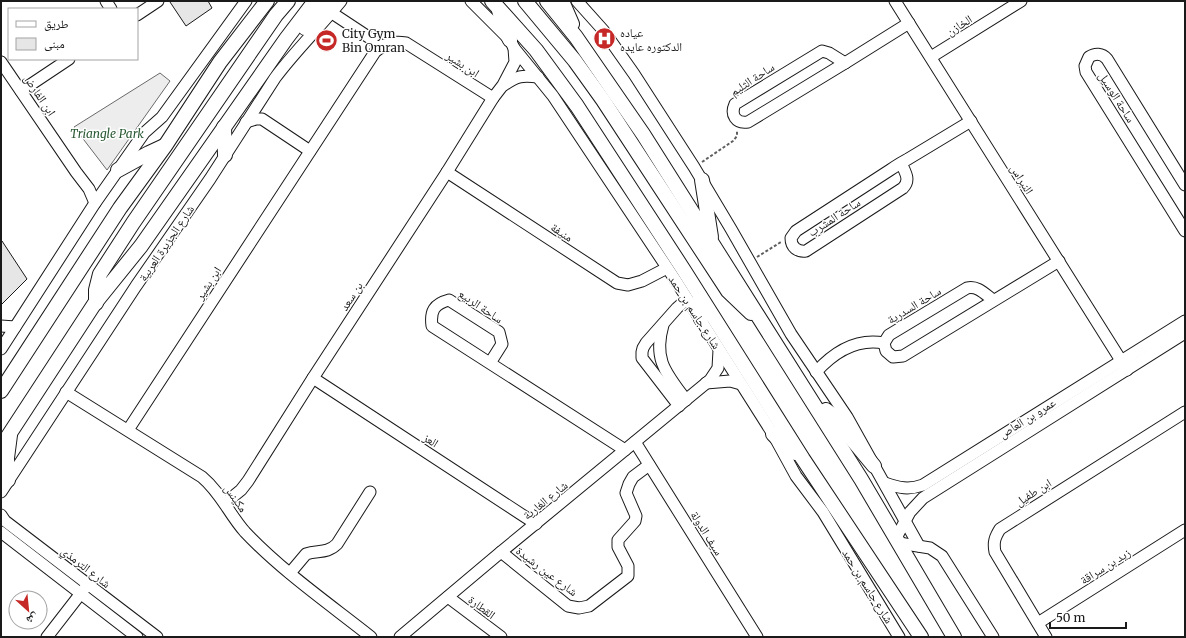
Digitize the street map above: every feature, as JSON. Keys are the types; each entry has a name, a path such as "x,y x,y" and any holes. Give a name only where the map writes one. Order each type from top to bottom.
{"main road":[{"path":"248,26 249,13 256,1"},
{"path":"1,391 120,208 165,146 220,62 267,1"},
{"path":"96,303 96,290 100,274 272,22 288,1"},
{"name":"شارع الجزيرة العربية","path":"1,447 96,303 141,246 224,127 315,1"},
{"path":"525,1 563,45 603,100 728,291 762,322"},
{"path":"547,1 576,37 643,134 862,479 954,637"},
{"path":"562,1 576,37"},
{"path":"495,4 503,26 512,44"},
{"name":"شارع جاسم بن حمد","path":"495,4 536,50 576,106 694,298 803,459 920,637"},
{"path":"280,49 296,38 331,7"},
{"path":"224,127 225,155"},
{"path":"118,170 165,146"},
{"path":"702,180 713,245"},
{"path":"694,298 701,320"},
{"path":"812,400 830,413 874,466"},
{"path":"4,486 10,433"},
{"path":"773,434 803,459"}],"street":[{"path":"138,14 158,1"},
{"path":"2,345 107,185 144,133 162,117 246,1"},
{"name":"شارع الجزيرة العربية","path":"4,486 283,67 331,7 341,1"},
{"name":"شارع جاسم بن حمد","path":"471,1 512,44 553,96 667,268 694,298"},
{"path":"577,1 603,30 634,74 694,167 792,334 847,417 885,483 918,546"},
{"name":"النبراس","path":"895,1 1125,365"},
{"name":"الخازن","path":"931,57 1021,1"},
{"path":"331,7 382,46"},
{"path":"736,120 744,123 750,121 909,23"},
{"name":"ابن بشير","path":"128,430 375,52 390,42 398,41 406,43 493,98"},
{"name":"بن سعد","path":"225,503 234,497 248,482 313,378 447,172 493,98 503,85 515,62 512,44"},
{"name":"ساحة الثليم","path":"736,120 732,112 735,104 818,52 826,51 845,63"},
{"name":"ساحة الوسيل","path":"1185,185 1107,59 1097,54 1089,58 1085,66 1086,72 1185,231"},
{"path":"21,91 68,60"},
{"name":"ابن الفارض","path":"1,62 84,183 95,203"},
{"path":"503,85 516,77 526,75 538,77"},
{"path":"246,122 262,119 310,151"},
{"name":"ساحة المشرب","path":"901,163 908,179 903,188 806,251 798,250 793,247 791,241 792,235 796,231 901,163 971,121"},
{"name":"منيفة","path":"447,172 616,283 628,286 642,281 667,268"},
{"path":"84,183 96,186 107,185"},
{"name":"ساحة السدرية","path":"993,300 978,289 971,287 966,288 889,335 884,343 884,349 893,357 900,357 1059,261"},
{"path":"682,403 662,376 642,358 642,352 646,343 677,308 694,298"},
{"name":"ساحة الربيع","path":"490,363 502,344 499,332 449,300 440,302 434,308 431,318 432,326 625,450"},
{"name":"شارع جاسم بن حمد","path":"701,320 773,434 796,476 823,512 899,637"},
{"name":"عمرو بن العاص","path":"1125,365 1185,321"},
{"path":"662,376 659,348 663,324"},
{"path":"1,326 15,327"},
{"name":"عمرو بن العاص","path":"897,540 910,512 919,501 961,467 1125,365 1185,333"},
{"path":"816,372 825,362 842,350 859,343 874,341 884,343"},
{"name":"شارع الغارية","path":"400,637 706,383 718,368 719,350"},
{"name":"العز","path":"313,378 536,524"},
{"path":"706,383 730,382 741,384"},
{"name":"مكينس","path":"66,392 211,484 244,531 290,573 371,637"},
{"name":"ابن طفيل","path":"1046,637 995,552 994,540 1000,529 1185,412"},
{"name":"سيف الدولة","path":"635,442 757,637"},
{"name":"شارع عين رشيدة","path":"501,552 568,606 579,608 589,606 628,576 628,566 618,547 618,540 635,521 636,516 626,493 633,477 649,465"},
{"name":"عمرو بن العاص","path":"885,483 904,489 917,487 961,467"},
{"path":"290,573 306,554 327,551 338,544 370,492"},
{"name":"شارع الترمذي","path":"1,515 5,521 157,637"},
{"name":"زيد بن سراقة","path":"1038,623 1185,530"},
{"name":"شارع الترمذي","path":"1,532 137,637"},
{"path":"897,540 930,548 942,556 993,637"},
{"path":"47,637 88,584"},
{"name":"القطارة","path":"448,597 501,637"}],"path":[{"path":"694,167 735,139 737,136 736,120"},
{"path":"750,262 792,235"}],"shaded area":[{"name":"Triangle Park","path":"160,73 170,81 107,170 74,127"}],"building":[{"path":"208,1 212,8 186,26 170,2"},
{"path":"2,241 27,279 1,305 1,243"}],"place":[{"name":"عياده الدكتوره عايده","path":"605,39"},
{"name":"City Gym Bin Omran","path":"327,40"}]}
